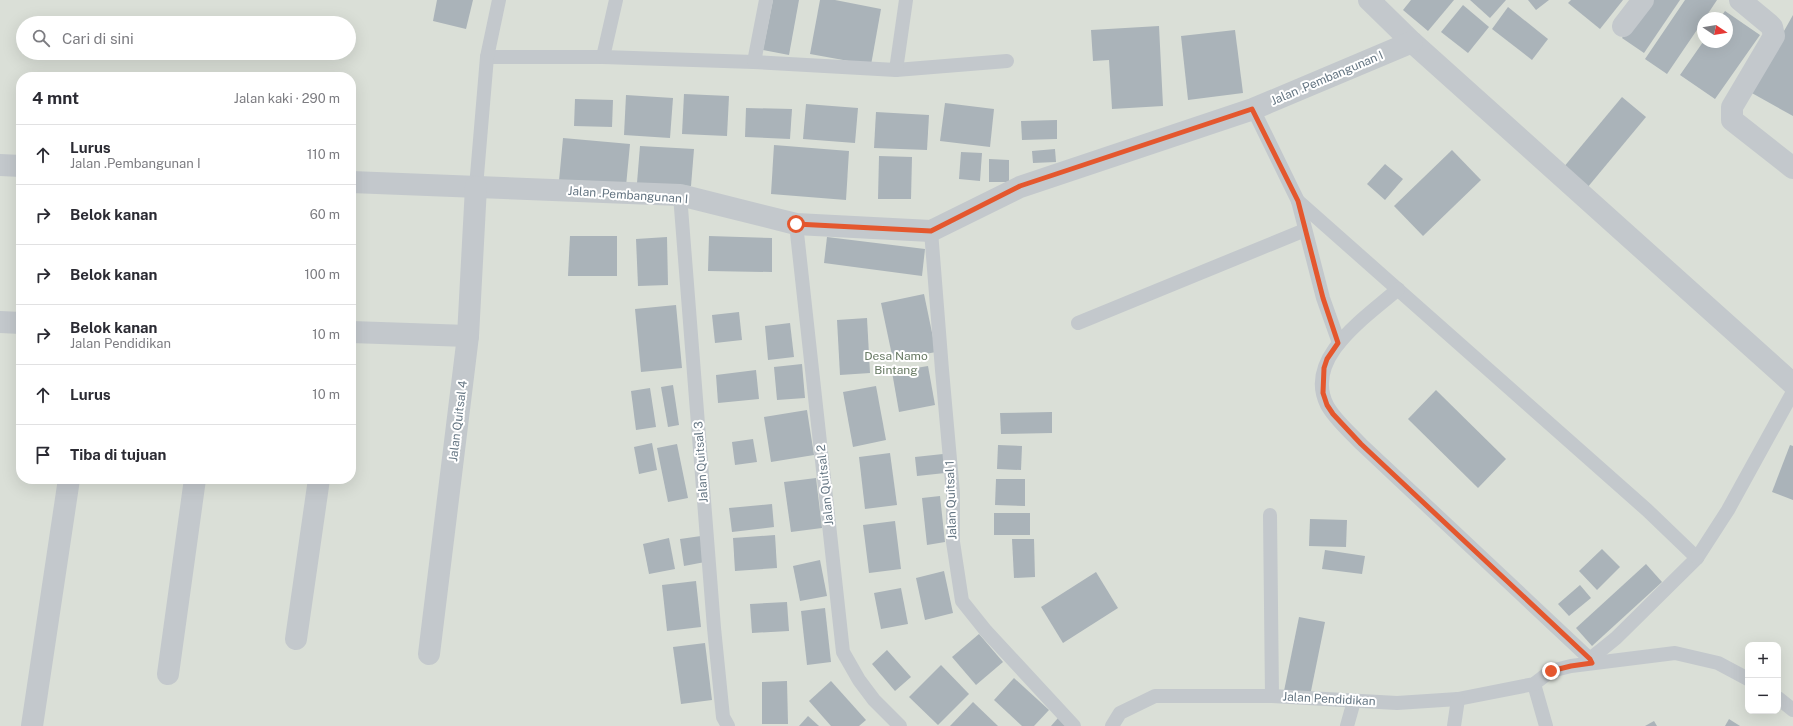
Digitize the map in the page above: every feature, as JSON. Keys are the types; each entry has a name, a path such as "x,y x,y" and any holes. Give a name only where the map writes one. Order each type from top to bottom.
{"street":[{"path":"1623,26 1643,0"},
{"path":"1740,0 1769,24 1772,28 1774,36 1732,107 1732,120 1793,168"},
{"path":"1377,3 1412,42 1793,384"},
{"name":"Jalan .Pembangunan I","path":"356,182 680,195 796,224 931,231 1020,186 1252,109 1412,42"},
{"path":"0,165 16,166"},
{"name":"Jalan Quitsal 4","path":"429,654 468,336 476,187"},
{"path":"0,322 16,323"},
{"path":"356,332 468,336"},
{"path":"32,726 68,484"},
{"path":"168,674 194,484"},
{"path":"296,640 318,484"}],"lane":[{"path":"476,187 487,57 499,0"},
{"path":"603,57 616,0"},
{"path":"754,62 766,0"},
{"path":"896,70 906,0"},
{"path":"487,57 603,57 754,62 896,70 1007,61"},
{"path":"1252,109 1298,201 1323,298 1338,343"},
{"name":"Jalan Quitsal 3","path":"680,195 714,628 723,717 728,726"},
{"path":"1298,201 1647,510 1697,558"},
{"name":"Jalan Quitsal 2","path":"796,224 843,652 859,680 874,700 900,726"},
{"path":"1078,323 1305,230"},
{"name":"Jalan Quitsal 1","path":"931,231 953,493 953,542 962,601 986,631 1074,726"},
{"path":"1398,289 1338,343 1327,359 1322,383 1323,393 1327,405 1333,414 1361,444 1591,661 1675,653 1718,663 1746,678"},
{"path":"1591,661 1697,558 1728,510 1793,392"},
{"path":"1270,515 1272,696"},
{"name":"Jalan Pendidikan","path":"1112,726 1120,713 1155,696 1272,696 1397,703 1458,699 1534,684 1551,671 1591,661"},
{"path":"1534,684 1546,726"},
{"path":"1454,726 1458,699"},
{"path":"1781,700 1793,710"},
{"path":"1347,726 1354,701"}],"green space":[{"name":"Desa Namo Bintang","path":"0,0 1793,0 1793,726 0,726"}],"building":[{"path":"437,0 473,0 466,29 433,21"},
{"path":"773,0 799,0 789,55 763,50"},
{"path":"820,0 835,0 881,9 871,65 810,54"},
{"path":"1411,0 1454,0 1428,31 1403,10"},
{"path":"1470,0 1506,0 1490,18"},
{"path":"1528,0 1549,0 1536,10"},
{"path":"1571,0 1623,0 1600,29 1568,3"},
{"path":"1648,0 1680,0 1644,53 1622,38"},
{"path":"1685,0 1717,0 1709,12 1697,12 1697,30 1667,74 1645,59"},
{"path":"1463,5 1489,27 1468,53 1441,32"},
{"path":"1508,7 1548,39 1532,60 1492,29"},
{"path":"1793,15 1793,116 1750,92"},
{"path":"1733,16 1760,35 1715,99 1680,75 1699,48 1733,48"},
{"path":"1159,26 1163,106 1112,109 1109,60 1093,61 1091,30"},
{"path":"1235,30 1243,93 1188,100 1181,36"},
{"path":"684,94 729,96 727,136 682,134"},
{"path":"626,95 673,98 670,138 624,135"},
{"path":"1622,97 1646,117 1587,188 1563,168"},
{"path":"575,99 613,100 612,127 574,126"},
{"path":"945,103 994,109 990,147 940,141"},
{"path":"806,104 858,108 855,143 803,139"},
{"path":"746,108 792,109 790,139 745,137"},
{"path":"876,112 929,115 927,150 874,148"},
{"path":"1057,120 1057,139 1022,140 1021,121"},
{"path":"563,138 630,144 626,186 559,181"},
{"path":"774,145 849,151 846,200 771,194"},
{"path":"640,146 694,149 691,186 637,183"},
{"path":"1055,149 1056,162 1033,163 1032,151"},
{"path":"1452,150 1481,180 1423,236 1394,206"},
{"path":"961,152 982,153 980,181 959,179"},
{"path":"879,156 912,157 911,199 878,199"},
{"path":"989,159 1009,160 1009,182 989,182"},
{"path":"1385,164 1403,179 1385,200 1367,184"},
{"path":"570,236 617,236 617,276 568,276"},
{"path":"709,236 772,238 772,272 708,271"},
{"path":"667,237 668,285 638,286 636,239"},
{"path":"827,237 925,249 922,276 824,263"},
{"path":"924,294 936,352 893,360 881,303"},
{"path":"676,305 682,368 641,372 635,309"},
{"path":"739,312 742,340 715,343 712,315"},
{"path":"867,318 870,373 840,375 837,320"},
{"path":"790,323 794,357 768,360 765,326"},
{"path":"802,364 805,398 777,400 774,367"},
{"path":"928,366 935,405 899,412 892,372"},
{"path":"756,370 759,399 718,403 716,375"},
{"path":"673,385 679,425 668,427 661,387"},
{"path":"876,386 886,440 853,447 843,392"},
{"path":"650,388 656,427 636,430 631,391"},
{"path":"1436,390 1506,459 1478,488 1408,419"},
{"path":"807,410 814,455 771,462 764,417"},
{"path":"1052,412 1052,433 1001,434 1000,413"},
{"path":"753,439 757,462 735,465 732,442"},
{"path":"652,443 657,470 639,474 634,447"},
{"path":"677,444 688,498 668,502 657,448"},
{"path":"998,445 1022,446 1021,470 997,469"},
{"path":"1790,445 1793,446 1793,500 1772,492"},
{"path":"890,453 897,505 865,509 859,457"},
{"path":"943,454 945,473 917,476 915,457"},
{"path":"816,478 822,528 791,532 784,482"},
{"path":"996,479 1025,479 1025,506 995,505"},
{"path":"940,496 945,542 927,545 922,498"},
{"path":"772,504 774,527 732,532 729,508"},
{"path":"994,513 1030,513 1030,535 994,535"},
{"path":"1310,519 1347,520 1346,547 1309,546"},
{"path":"895,521 901,569 869,573 863,525"},
{"path":"775,535 777,568 735,571 733,538"},
{"path":"701,536 705,562 684,566 680,539"},
{"path":"669,538 675,569 649,574 643,544"},
{"path":"1012,539 1034,539 1035,577 1014,578"},
{"path":"1602,549 1620,567 1597,590 1579,571"},
{"path":"1325,550 1365,556 1362,574 1322,569"},
{"path":"820,560 827,596 800,601 793,566"},
{"path":"1646,564 1662,582 1592,646 1576,628"},
{"path":"944,571 953,613 925,620 916,578"},
{"path":"1096,572 1118,608 1063,643 1041,607"},
{"path":"696,581 701,627 667,631 662,585"},
{"path":"1580,585 1591,598 1569,616 1558,604"},
{"path":"901,588 908,624 881,629 874,593"},
{"path":"787,602 789,631 752,633 750,604"},
{"path":"825,608 831,662 807,665 801,611"},
{"path":"1299,617 1325,622 1310,696 1284,691"},
{"path":"979,634 1003,662 976,685 952,657"},
{"path":"705,643 712,700 681,704 673,647"},
{"path":"887,650 911,677 895,691 872,664"},
{"path":"941,665 969,694 938,725 909,697"},
{"path":"1014,678 1049,710 1034,726 1022,726 994,700"},
{"path":"787,681 788,724 762,724 762,682"},
{"path":"831,681 866,720 859,726 831,726 809,701"},
{"path":"973,702 998,726 950,726"},
{"path":"808,716 819,726 799,726"},
{"path":"1058,718 1067,726 1051,726"},
{"path":"1729,719 1740,726 1725,726"},
{"path":"1654,721 1657,726 1645,726"}],"route":[{"path":"796,224 931,231 1020,186 1252,109 1298,201 1323,298 1338,343 1327,359 1324,368 1322,383 1323,393 1327,405 1333,414 1361,444 1590,659 1592,663 1551,671"}]}
